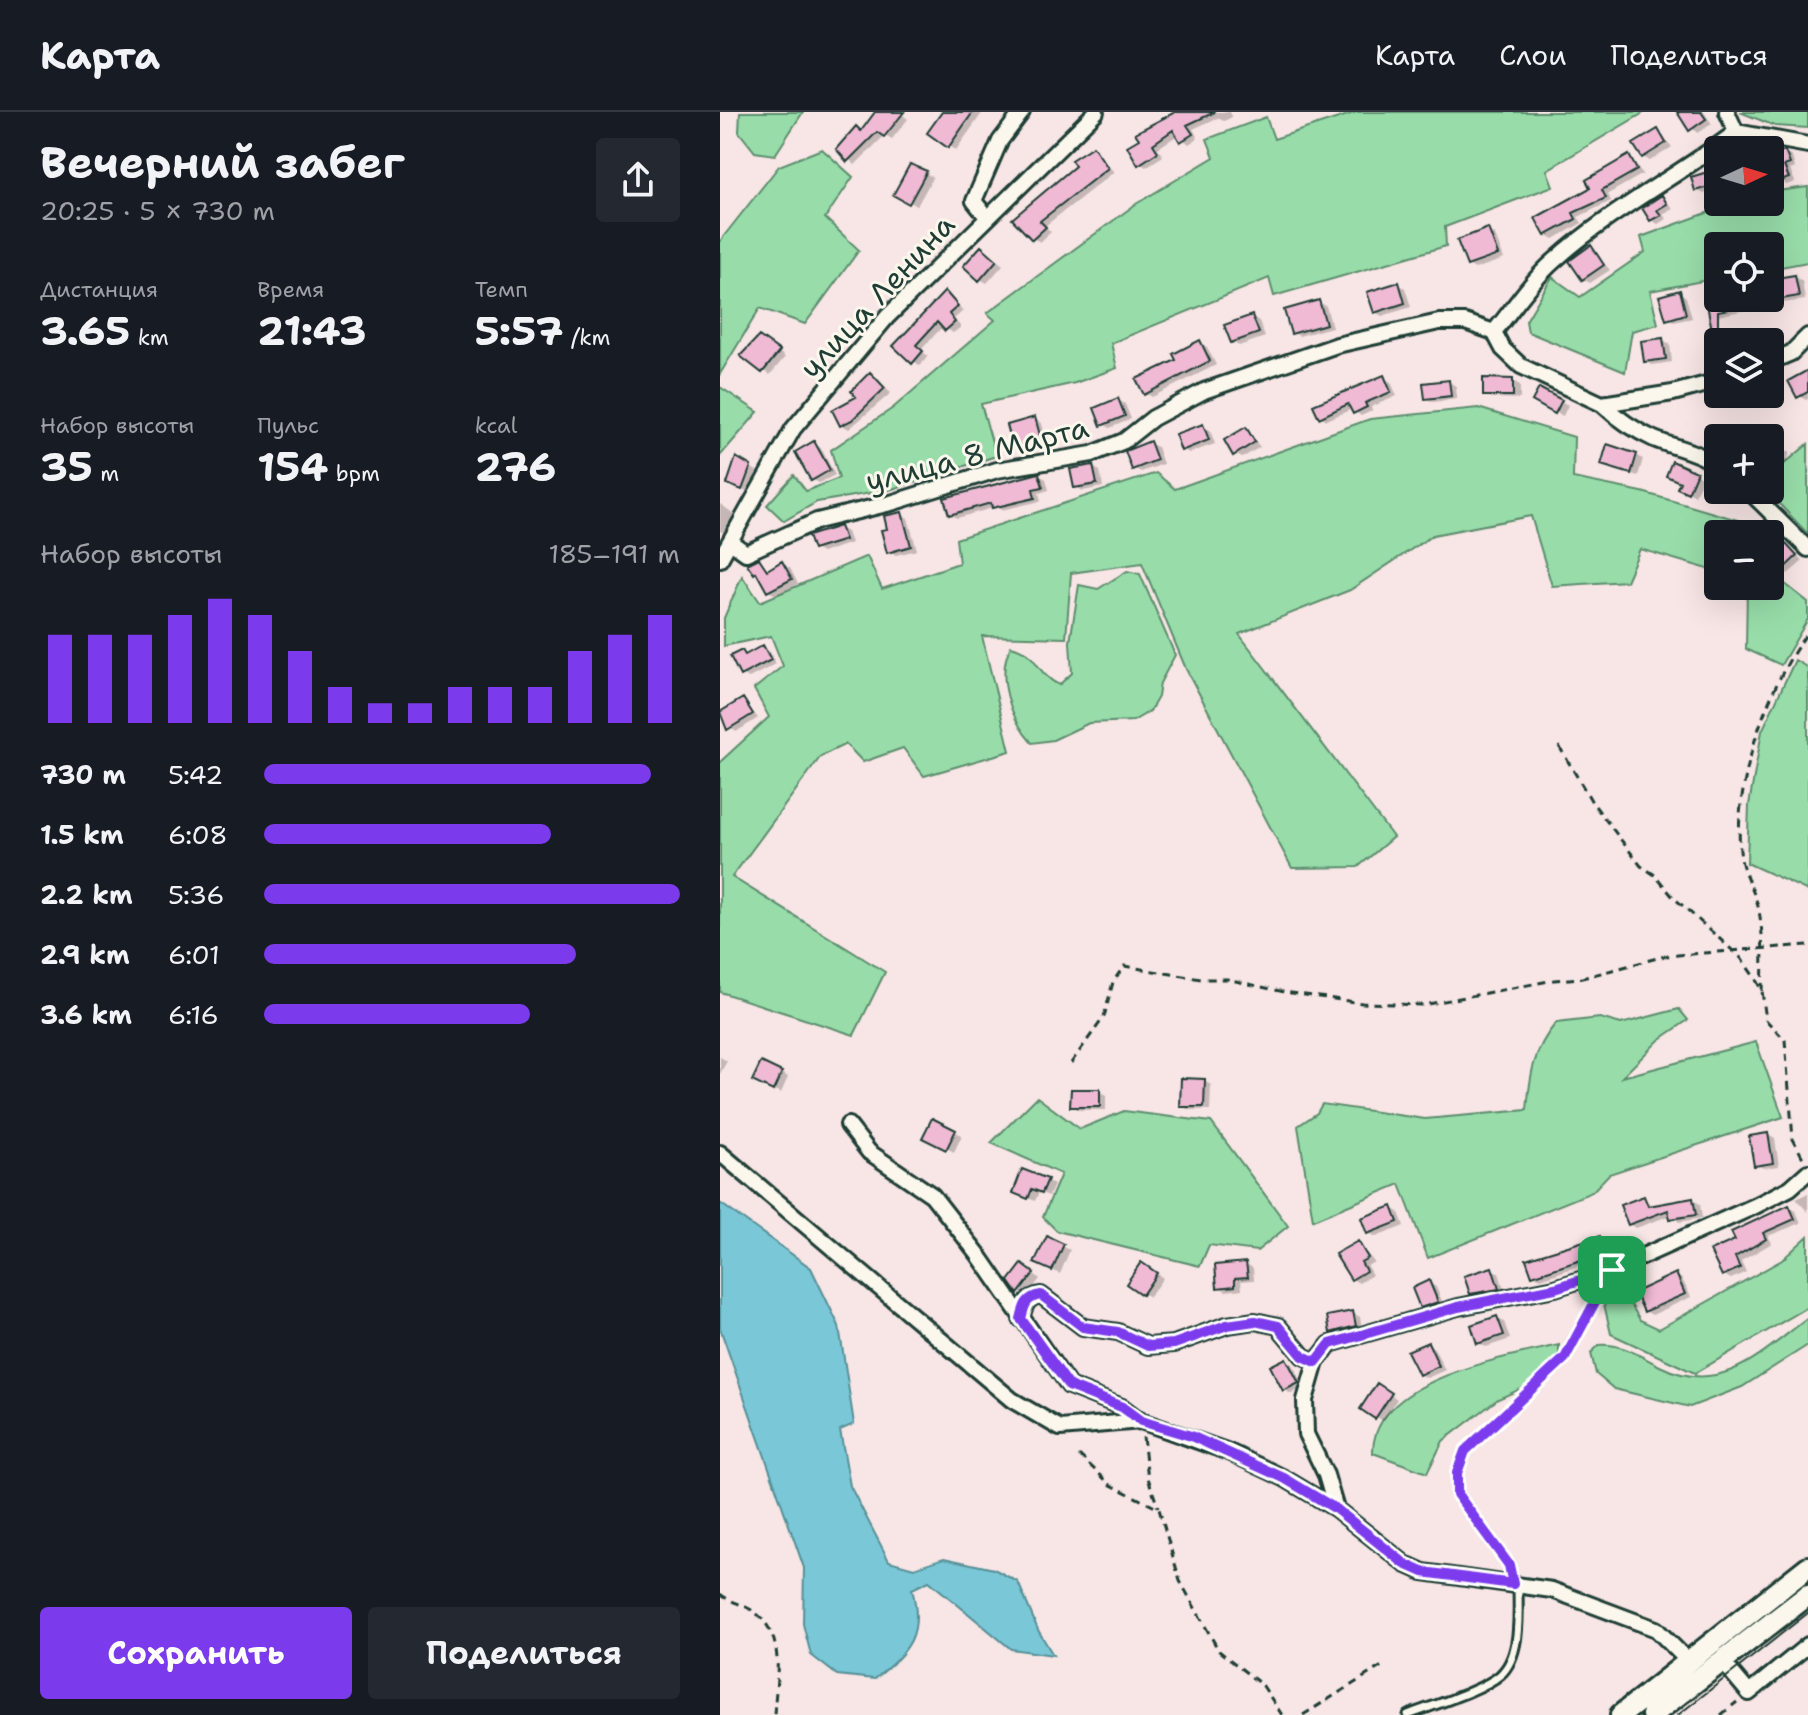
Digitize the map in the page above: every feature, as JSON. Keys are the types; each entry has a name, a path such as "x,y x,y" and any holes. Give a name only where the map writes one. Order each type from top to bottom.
{"main road":[{"path":"1621,1715 1808,1567"},
{"path":"1652,1715 1808,1595"}],"street":[{"path":"986,216 974,201 1000,141 1022,112"},
{"path":"1727,112 1736,132"},
{"name":"улица Ленина","path":"720,559 732,543 793,429 887,317 1087,114"},
{"path":"1704,460 1620,421 1602,404 1521,366 1503,349 1494,332 1552,262 1656,185 1700,160 1736,132 1808,145"},
{"name":"улица 8 Марта","path":"732,543 746,553 817,521 891,503 997,470 1092,454 1124,441 1153,418 1204,391 1337,345 1439,322 1465,322 1494,332"},
{"path":"1784,356 1808,336"},
{"path":"1602,404 1704,385"},
{"path":"1762,504 1808,549"},
{"path":"848,1125 869,1152 932,1195 1069,1386 1122,1407 1141,1421 1229,1452 1284,1478 1336,1509 1405,1564 1423,1572 1552,1590 1656,1629 1690,1663"},
{"path":"720,1153 1012,1400 1060,1428 1141,1421"},
{"path":"1336,1509 1326,1475 1306,1434 1305,1400 1316,1362 1330,1344 1458,1307 1555,1288 1612,1270 1790,1188 1808,1169"},
{"path":"1021,1319 1024,1305 1032,1296 1041,1295 1083,1327 1118,1332 1148,1346 1162,1346 1227,1325 1255,1321 1278,1326 1303,1356 1316,1362"},
{"path":"1722,1661 1749,1693 1808,1645"}],"lane":[{"path":"1408,1715 1500,1675 1512,1656 1518,1620 1515,1584"}],"path":[{"path":"1808,632 1765,709 1753,739 1746,785 1742,861 1760,912 1766,1020 1785,1040 1787,1095 1793,1139 1808,1169"},
{"path":"1559,746 1592,802 1641,866 1655,875 1673,897 1735,952 1762,991"},
{"path":"1071,1063 1104,1017 1113,982 1124,966 1201,979 1227,979 1284,992 1362,1003 1423,1005 1554,980 1582,978 1665,956 1808,945"},
{"path":"1515,1584 1509,1565 1457,1494 1457,1473 1465,1451 1565,1358 1612,1270"},
{"path":"1141,1421 1148,1478 1180,1581 1219,1651 1263,1686 1282,1715"},
{"path":"1079,1455 1111,1485 1159,1509"},
{"path":"720,1594 753,1612 774,1633 777,1654 774,1715"},
{"path":"1303,1715 1385,1664"},
{"path":"1721,1715 1749,1693"}],"green space":[{"path":"740,112 803,112 775,155 755,152 739,132"},
{"path":"1357,112 1645,112 1547,170 1553,186 1445,227 1446,246 1274,296 1269,278 1111,343 1117,368 1075,383 981,404 996,456 889,490 817,502 784,521 767,505 794,475 806,491 839,478 831,450 893,408 995,320 987,313 1136,204 1214,157 1207,139 1266,117 1274,139"},
{"path":"1740,112 1808,112 1808,128 1775,126"},
{"path":"822,149 853,177 825,218 859,250 805,324 760,308 720,374 720,241 779,166"},
{"path":"1808,187 1808,262 1784,266 1784,232 1704,232 1704,281 1650,291 1658,324 1632,331 1625,372 1528,332 1526,321 1552,277 1580,297 1645,252 1641,237 1704,214 1784,216 1784,190"},
{"path":"720,387 758,412 720,456"},
{"path":"1478,408 1574,437 1573,478 1642,492 1738,520 1704,520 1704,568 1640,549 1626,581 1552,586 1531,516 1433,535 1350,590 1239,634 1393,837 1358,867 1292,868 1186,669 1142,563 1071,573 1066,638 982,636 1010,751 924,776 903,748 863,762 846,744 821,756 732,877 885,972 854,1035 720,992 720,762 769,717 754,689 783,666 771,636 724,646 724,618 742,576 760,602 867,556 882,589 959,563 956,539 1156,473 1175,489 1370,419"},
{"path":"1808,444 1808,534 1779,504 1784,504 1784,464"},
{"path":"1127,571 1140,574 1175,655 1160,683 1158,697 1150,711 1133,721 1089,723 1053,740 1032,743 1018,722 1008,697 1005,670 1011,646 1027,653 1059,685 1072,673 1070,642 1079,585 1098,589"},
{"path":"1784,583 1808,602 1808,619 1781,665 1746,649 1747,600 1784,600"},
{"path":"1795,660 1808,668 1808,891 1747,863 1749,805 1762,731"},
{"path":"1679,1009 1688,1020 1659,1040 1622,1077 1756,1042 1783,1117 1609,1174 1592,1192 1428,1258 1400,1184 1313,1220 1298,1126 1317,1113 1322,1104 1425,1119 1527,1110 1534,1064 1542,1043 1556,1023 1600,1018 1621,1024"},
{"path":"1037,1097 1080,1129 1124,1111 1211,1122 1288,1226 1257,1251 1209,1245 1200,1266 1057,1231 1043,1217 1061,1174 991,1143"},
{"path":"1808,1236 1808,1307 1695,1373 1611,1334 1604,1304 1624,1293 1640,1320 1659,1329 1782,1260"},
{"path":"1808,1318 1808,1345 1742,1387 1690,1407 1614,1389 1596,1374 1591,1353 1599,1345 1616,1346 1684,1375 1704,1376 1722,1373 1757,1357"},
{"path":"1559,1345 1559,1372 1498,1399 1443,1441 1427,1473 1373,1453 1378,1428 1394,1407 1417,1390 1475,1365"}],"water":[{"path":"720,1203 811,1268 839,1326 854,1424 840,1430 850,1486 889,1561 914,1568 944,1558 994,1569 1018,1582 1038,1630 1053,1655 1011,1649 929,1581 912,1589 916,1618 911,1640 897,1659 875,1679 837,1675 811,1655 803,1624 804,1568 720,1328"}],"building":[{"path":"875,112 904,112 884,137 877,132 847,162 836,149 856,126 861,131"},
{"path":"942,112 973,112 948,148 927,133"},
{"path":"1175,112 1215,112 1187,125 1193,134 1180,142 1173,130 1153,144 1158,152 1138,165 1127,146 1139,139 1135,133"},
{"path":"1677,112 1701,112 1706,119 1689,131"},
{"path":"1658,129 1666,143 1642,158 1633,144"},
{"path":"1093,146 1108,168 1040,221 1046,227 1032,240 1012,219 1075,166 1071,160"},
{"path":"1784,151 1790,164 1784,166"},
{"path":"1629,155 1637,170 1602,190 1606,198 1573,213 1576,219 1545,236 1535,218 1590,188 1586,180"},
{"path":"910,164 927,171 909,204 893,195"},
{"path":"1704,173 1704,188 1695,191 1691,177"},
{"path":"1662,195 1667,204 1657,210 1661,215 1650,221 1642,208"},
{"path":"1488,228 1498,255 1467,266 1457,240"},
{"path":"1591,245 1604,265 1582,280 1569,261"},
{"path":"981,246 997,260 979,281 963,266"},
{"path":"1795,275 1799,296 1784,298 1784,277"},
{"path":"1399,282 1405,303 1374,313 1367,292"},
{"path":"1680,290 1686,314 1666,320 1659,296"},
{"path":"945,291 958,306 949,314 955,322 945,331 937,322 916,345 923,351 912,364 893,346"},
{"path":"1319,300 1326,324 1291,334 1284,310"},
{"path":"1708,312 1718,312 1718,328 1712,328"},
{"path":"1252,315 1259,333 1231,343 1224,325"},
{"path":"759,336 780,351 762,373 740,356"},
{"path":"1663,338 1666,359 1644,362 1641,341"},
{"path":"1200,340 1210,361 1144,395 1136,379 1176,360 1173,354"},
{"path":"1808,370 1808,392 1797,398 1788,381"},
{"path":"870,372 885,388 852,420 840,426 832,410 856,397 851,391"},
{"path":"1384,375 1391,392 1365,403 1367,407 1353,414 1348,404 1319,418 1313,405"},
{"path":"1483,378 1513,379 1513,396 1483,396"},
{"path":"1449,380 1451,396 1425,399 1423,383"},
{"path":"1539,388 1562,400 1555,414 1532,401"},
{"path":"1118,398 1125,416 1101,426 1094,408"},
{"path":"1035,417 1041,439 1013,447 1007,425"},
{"path":"1203,424 1209,440 1181,451 1175,434"},
{"path":"1246,427 1255,442 1233,456 1224,440"},
{"path":"814,441 830,470 811,481 795,452"},
{"path":"1150,441 1157,460 1132,470 1125,451"},
{"path":"1607,444 1637,454 1631,474 1601,465"},
{"path":"736,457 751,466 742,490 727,484"},
{"path":"1672,461 1697,472 1688,493 1677,488 1680,482 1666,476"},
{"path":"1093,465 1097,484 1074,488 1070,469"},
{"path":"1039,473 1043,487 1033,489 1035,498 992,508 991,503 949,515 944,498"},
{"path":"902,512 911,546 887,553 881,530 887,529 884,516"},
{"path":"840,526 845,540 813,550 808,536"},
{"path":"1786,544 1797,556 1784,568"},
{"path":"759,558 767,570 782,561 792,579 767,592 756,572 754,574 747,564"},
{"path":"763,645 771,660 740,676 730,656 742,650 745,655"},
{"path":"743,698 753,714 727,730 720,712"},
{"path":"761,1062 782,1072 773,1091 752,1081"},
{"path":"1181,1078 1205,1079 1204,1107 1180,1107"},
{"path":"1071,1089 1100,1089 1100,1107 1070,1107"},
{"path":"932,1118 956,1130 946,1150 922,1138"},
{"path":"1768,1133 1773,1163 1754,1166 1749,1136"},
{"path":"1022,1169 1048,1179 1042,1193 1032,1189 1028,1199 1013,1193"},
{"path":"1644,1196 1648,1206 1693,1198 1696,1215 1670,1219 1668,1210 1628,1225 1620,1205"},
{"path":"1789,1205 1795,1219 1763,1233 1766,1239 1735,1257 1740,1268 1722,1276 1710,1251 1735,1240 1731,1232"},
{"path":"1392,1206 1398,1222 1367,1234 1361,1218"},
{"path":"1047,1236 1064,1244 1052,1271 1034,1263"},
{"path":"1600,1236 1607,1260 1586,1266 1584,1259 1532,1276 1526,1259"},
{"path":"1358,1241 1368,1258 1361,1262 1366,1271 1351,1280 1335,1254"},
{"path":"1141,1262 1157,1273 1142,1295 1126,1284"},
{"path":"1246,1262 1248,1277 1235,1278 1235,1286 1217,1288 1215,1265"},
{"path":"1022,1264 1034,1273 1018,1294 1009,1281"},
{"path":"1492,1267 1499,1289 1470,1294 1464,1276"},
{"path":"1676,1273 1685,1294 1644,1312 1635,1292"},
{"path":"1429,1280 1438,1302 1420,1308 1412,1288"},
{"path":"1353,1311 1356,1326 1330,1333 1327,1316"},
{"path":"1497,1316 1504,1335 1477,1344 1471,1325"},
{"path":"1428,1342 1439,1366 1419,1375 1407,1351"},
{"path":"1286,1358 1299,1383 1283,1391 1270,1366"},
{"path":"1377,1383 1392,1393 1375,1419 1360,1409"}],"tram line":[{"path":"1678,1715 1808,1613"}],"route":[{"path":"1612,1270 1565,1358 1465,1451 1457,1473 1457,1494 1463,1506 1509,1565 1513,1584 1444,1578 1405,1564 1336,1509 1284,1478 1191,1436 1141,1421 1122,1407 1069,1386 1021,1319 1024,1305 1032,1296 1041,1295 1083,1327 1118,1332 1148,1346 1174,1344 1227,1325 1255,1321 1278,1326 1303,1356 1316,1362 1330,1344 1458,1307 1555,1288 1612,1270"}]}
